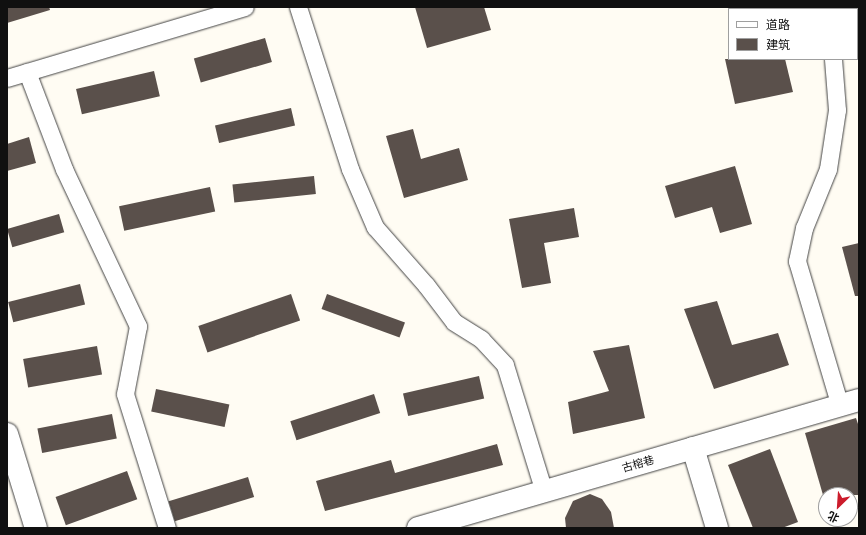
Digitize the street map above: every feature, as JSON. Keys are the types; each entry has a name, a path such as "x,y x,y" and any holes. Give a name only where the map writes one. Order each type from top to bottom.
{"street":[{"path":"7,78 245,7"},
{"path":"298,7 350,169 375,227 426,285 454,322 481,339 505,365 544,492"},
{"path":"833,60 838,110 828,170 804,228 797,261 850,403"},
{"path":"27,72 64,168 138,326 125,394 166,528"},
{"name":"古榕巷","path":"418,528 850,403"},
{"path":"7,434 36,528"},
{"path":"693,448 717,528"}],"building":[{"path":"7,7 49,7 50,10 7,23"},
{"path":"415,7 484,7 491,30 427,48"},
{"path":"265,38 272,62 201,82 194,58"},
{"path":"725,59 785,60 793,92 735,104"},
{"path":"154,71 160,96 82,114 76,89"},
{"path":"291,108 295,126 219,143 215,126"},
{"path":"413,129 421,159 459,148 468,180 404,198 386,136"},
{"path":"29,137 36,163 7,171 7,144"},
{"path":"735,166 752,224 720,233 712,207 675,218 665,186"},
{"path":"314,176 316,194 234,202 232,185"},
{"path":"210,187 215,211 124,231 119,206"},
{"path":"574,208 579,237 544,243 551,283 522,288 509,219"},
{"path":"59,214 64,232 12,247 7,229"},
{"path":"859,243 859,296 855,296 842,247"},
{"path":"80,284 85,304 13,322 8,302"},
{"path":"291,294 300,320 207,352 198,326"},
{"path":"327,294 405,322 400,337 322,309"},
{"path":"717,301 732,345 778,333 789,365 714,389 684,309"},
{"path":"629,345 645,418 573,434 568,402 609,391 593,351"},
{"path":"97,346 102,375 28,388 23,359"},
{"path":"479,376 484,398 408,416 403,394"},
{"path":"156,389 229,405 225,427 151,411"},
{"path":"374,394 380,413 296,440 290,421"},
{"path":"112,414 117,439 42,453 37,429"},
{"path":"856,418 859,427 859,495 858,487 821,487 805,433"},
{"path":"497,444 503,465 325,511 316,481 391,460 395,473"},
{"path":"770,449 798,522 782,528 753,528 728,465"},
{"path":"127,471 137,499 66,525 56,497"},
{"path":"248,477 254,497 175,521 169,501"},
{"path":"590,494 602,499 611,512 614,528 566,528 565,518 573,501"}]}
